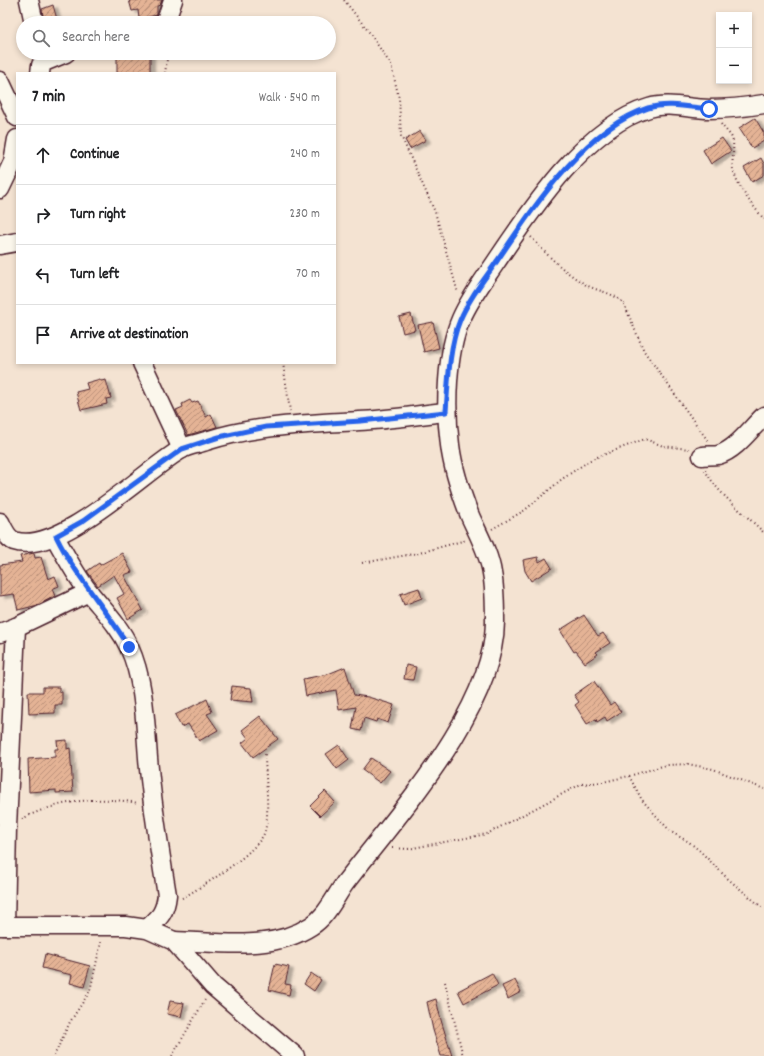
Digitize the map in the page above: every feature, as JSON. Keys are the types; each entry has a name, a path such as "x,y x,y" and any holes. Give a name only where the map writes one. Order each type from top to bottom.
{"street":[{"path":"28,0 32,16"},
{"path":"167,16 173,0"},
{"path":"0,82 16,114"},
{"path":"174,942 228,944 274,940 293,935 313,925 323,915 375,847 448,745 476,695 490,658 495,623 492,572 458,484 450,450 446,412 448,378 460,320 474,292 557,177 592,143 623,119 650,107 670,105 709,109 748,107 764,104"},
{"path":"0,189 13,162 16,145"},
{"path":"0,245 16,242"},
{"path":"142,364 182,449"},
{"path":"0,522 5,532 13,540 27,542 56,536 83,521 182,449 239,433 266,427 361,421 446,412"},
{"path":"710,455 738,441 764,416"},
{"path":"56,536 65,556 89,592 103,607 129,647 138,676 145,720 153,806 167,895 165,908 160,916 147,929"},
{"path":"89,592 8,630 7,827 3,926 104,926 147,929 174,942 213,986 295,1056"}],"path":[{"path":"344,0 369,32 391,65 399,98 401,136 432,206 444,240 458,293 460,320"},
{"path":"165,72 167,60"},
{"path":"709,109 731,136 733,143 732,155 734,170 740,186 764,219"},
{"path":"522,226 546,255 572,276 584,284 618,298 624,304 644,351 710,455 706,471 724,497 751,519 764,533"},
{"path":"282,364 292,425"},
{"path":"362,563 419,552 479,536 525,510 562,479 592,459 632,443 645,439 651,440 663,446 696,449 710,455"},
{"path":"165,908 200,888 225,870 261,840 267,818 265,754"},
{"path":"375,847 408,850 487,834 581,784 603,782 666,765 688,764 713,769 764,789"},
{"path":"629,776 642,800 671,832 689,842 700,851 728,878 764,909"},
{"path":"7,827 36,812 91,799 121,800 153,806"},
{"path":"54,1056 70,1022 90,991 104,926"},
{"path":"445,982 463,1056"},
{"path":"172,1056 213,986"}],"building":[{"path":"129,0 162,0 160,5 157,6 157,15 139,16 138,10 132,11"},
{"path":"53,5 56,16 43,16 42,9"},
{"path":"117,60 150,60 150,72 117,72"},
{"path":"755,118 764,133 764,141 752,148 739,128"},
{"path":"420,131 426,140 410,149 405,140"},
{"path":"722,138 731,151 711,164 703,150"},
{"path":"761,158 764,164 764,175 752,182 744,168"},
{"path":"411,314 415,330 403,333 399,317"},
{"path":"433,322 439,348 424,352 418,325"},
{"path":"100,379 101,381 106,380 111,398 106,399 107,404 81,410 76,392 88,389 86,383"},
{"path":"190,400 192,403 198,401 206,417 211,414 217,427 188,435 176,410 183,407 182,404"},
{"path":"34,553 35,558 41,557 48,579 55,576 59,586 52,589 55,596 38,605 18,610 14,594 0,596 0,565 22,562 20,556"},
{"path":"122,553 132,572 124,575 143,610 128,619 117,598 124,594 114,575 98,586 87,571 99,563 100,565"},
{"path":"538,557 539,562 546,558 552,568 531,581 525,571 523,560"},
{"path":"419,588 422,598 404,605 400,594"},
{"path":"584,615 598,636 603,633 610,643 596,652 598,654 585,663 576,651 574,652 560,630"},
{"path":"406,665 416,667 413,680 404,679"},
{"path":"345,667 354,695 368,697 394,705 388,723 377,719 376,722 364,718 361,731 352,729 356,707 339,710 336,690 306,696 303,679 328,674"},
{"path":"594,681 610,705 614,702 621,712 607,721 605,717 597,722 596,719 587,724 575,705 579,702 574,695"},
{"path":"232,686 251,688 253,702 230,700"},
{"path":"43,687 59,687 59,692 62,692 62,705 55,705 55,713 29,714 28,692 43,692"},
{"path":"207,699 212,712 207,714 218,730 199,741 188,724 181,727 175,715"},
{"path":"260,716 278,739 253,757 242,743 248,738 242,730"},
{"path":"67,740 67,749 70,748 73,792 56,793 56,790 29,792 28,759 55,757 55,749 58,749 57,741"},
{"path":"339,745 349,760 337,769 326,754"},
{"path":"371,758 390,771 380,783 362,770"},
{"path":"325,791 335,802 320,816 310,806"},
{"path":"45,954 90,966 84,987 70,983 72,975 42,968"},
{"path":"275,964 289,967 285,984 291,985 289,995 269,990"},
{"path":"311,973 321,980 314,991 304,984"},
{"path":"492,973 498,985 464,1003 458,991"},
{"path":"515,980 521,992 508,999 502,986"},
{"path":"436,999 452,1056 441,1056 433,1030 427,1002"},
{"path":"170,1001 184,1003 181,1017 167,1014"}],"route":[{"path":"129,647 118,628 103,607 89,592 65,556 56,536 83,521 182,449 219,437 266,427 361,421 446,412 448,378 460,320 474,292 557,177 592,143 623,119 650,107 670,105 709,109"}]}
